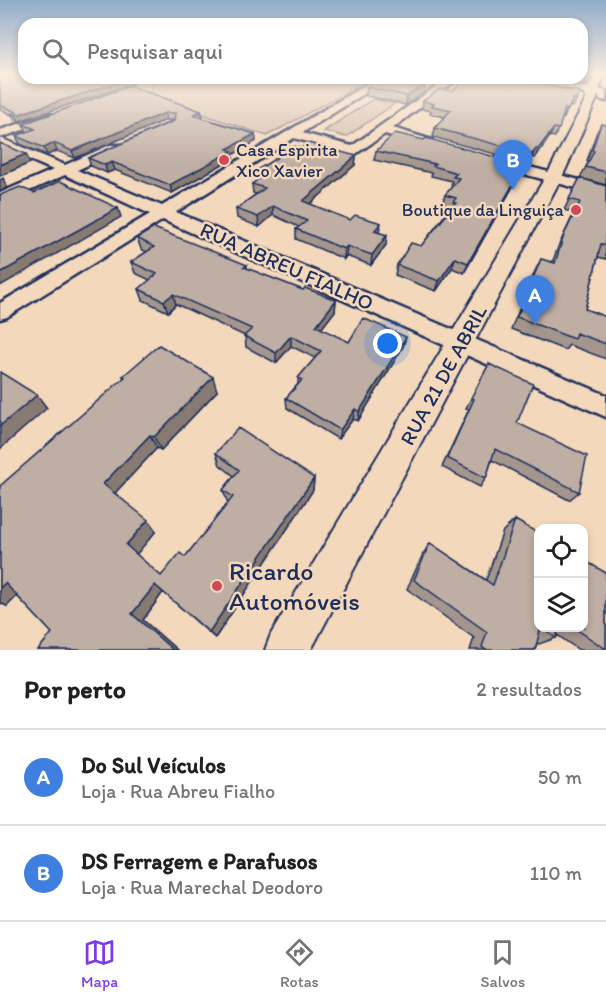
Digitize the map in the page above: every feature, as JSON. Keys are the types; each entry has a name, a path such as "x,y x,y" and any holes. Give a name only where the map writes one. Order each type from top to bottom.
{"street":[{"path":"0,312 342,103"},
{"path":"292,134 354,151 419,103"},
{"name":"RUA 21 DE ABRIL","path":"287,650 595,103"},
{"path":"0,134 63,113"},
{"path":"386,127 442,143"},
{"name":"RUA ABREU FIALHO","path":"0,142 606,406"},
{"path":"0,199 128,142"},
{"path":"487,156 606,192"},
{"path":"555,175 606,184"}],"shaded area":[{"path":"171,103 326,103 267,136"},
{"path":"366,103 394,104 346,137 324,131"}],"building":[{"path":"53,103 16,115 11,114 17,112 0,105"},
{"path":"81,103 179,103 201,111 193,115 255,134 227,149 232,151 170,185 112,162 105,165 88,158 174,121 175,113 165,113 72,151 54,143 44,148 16,136 35,129 23,124"},
{"path":"432,103 571,103 568,110 565,109 559,129 554,128 532,154 435,128 451,110 432,106 434,104"},
{"path":"601,124 606,125 606,172 586,167 594,151 592,150"},
{"path":"395,133 424,140 426,138 524,165 468,263 455,258 439,281 397,265 411,243 421,246 456,203 453,202 456,198 445,195 459,178 453,177 457,173 433,166 435,164 376,151"},
{"path":"0,143 26,154 0,165"},
{"path":"308,143 356,156 303,201 350,220 355,215 381,223 374,231 387,235 372,255 347,246 344,249 296,229 307,221 273,206 258,217 236,209 265,188 252,184 267,173 257,170 295,146 301,148"},
{"path":"580,178 606,186 606,245 601,244 585,309 606,317 606,344 576,333 574,339 517,317 541,259 555,263 564,235 580,202 569,199"},
{"path":"60,181 118,208 0,273 0,195 20,187 34,193"},
{"path":"154,228 247,265 244,267 336,300 316,326 349,342 363,318 406,337 359,412 355,409 340,430 286,398 302,380 298,378 321,351 291,336 276,353 244,336 252,329 173,294 164,301 139,289 157,274 131,262 154,247 137,238"},
{"path":"159,345 213,377 154,437 150,435 103,484 148,520 126,545 161,576 180,553 185,557 233,497 223,490 239,470 216,453 238,428 314,478 209,632 155,585 132,614 173,650 38,650 52,633 5,583 0,588 0,486"},
{"path":"489,364 533,384 517,423 587,456 579,492 495,449 486,478 447,458 474,399 471,398"},
{"path":"0,372 37,395 0,426"},
{"path":"515,520 534,531 534,632 540,632 535,650 486,650 482,647 487,632 414,580 430,543 493,585"},
{"path":"588,562 606,573 606,649 580,632 588,632"},
{"path":"548,632 558,632 556,638"}],"place":[{"name":"Casa Espirita Xico Xavier","path":"224,160"},
{"name":"DS Ferragem e Parafusos","path":"513,190"},
{"name":"Boutique da Linguiça","path":"576,210"},
{"name":"Do Sul Veículos","path":"535,325"},
{"name":"Ricardo Automóveis","path":"217,586"}]}
